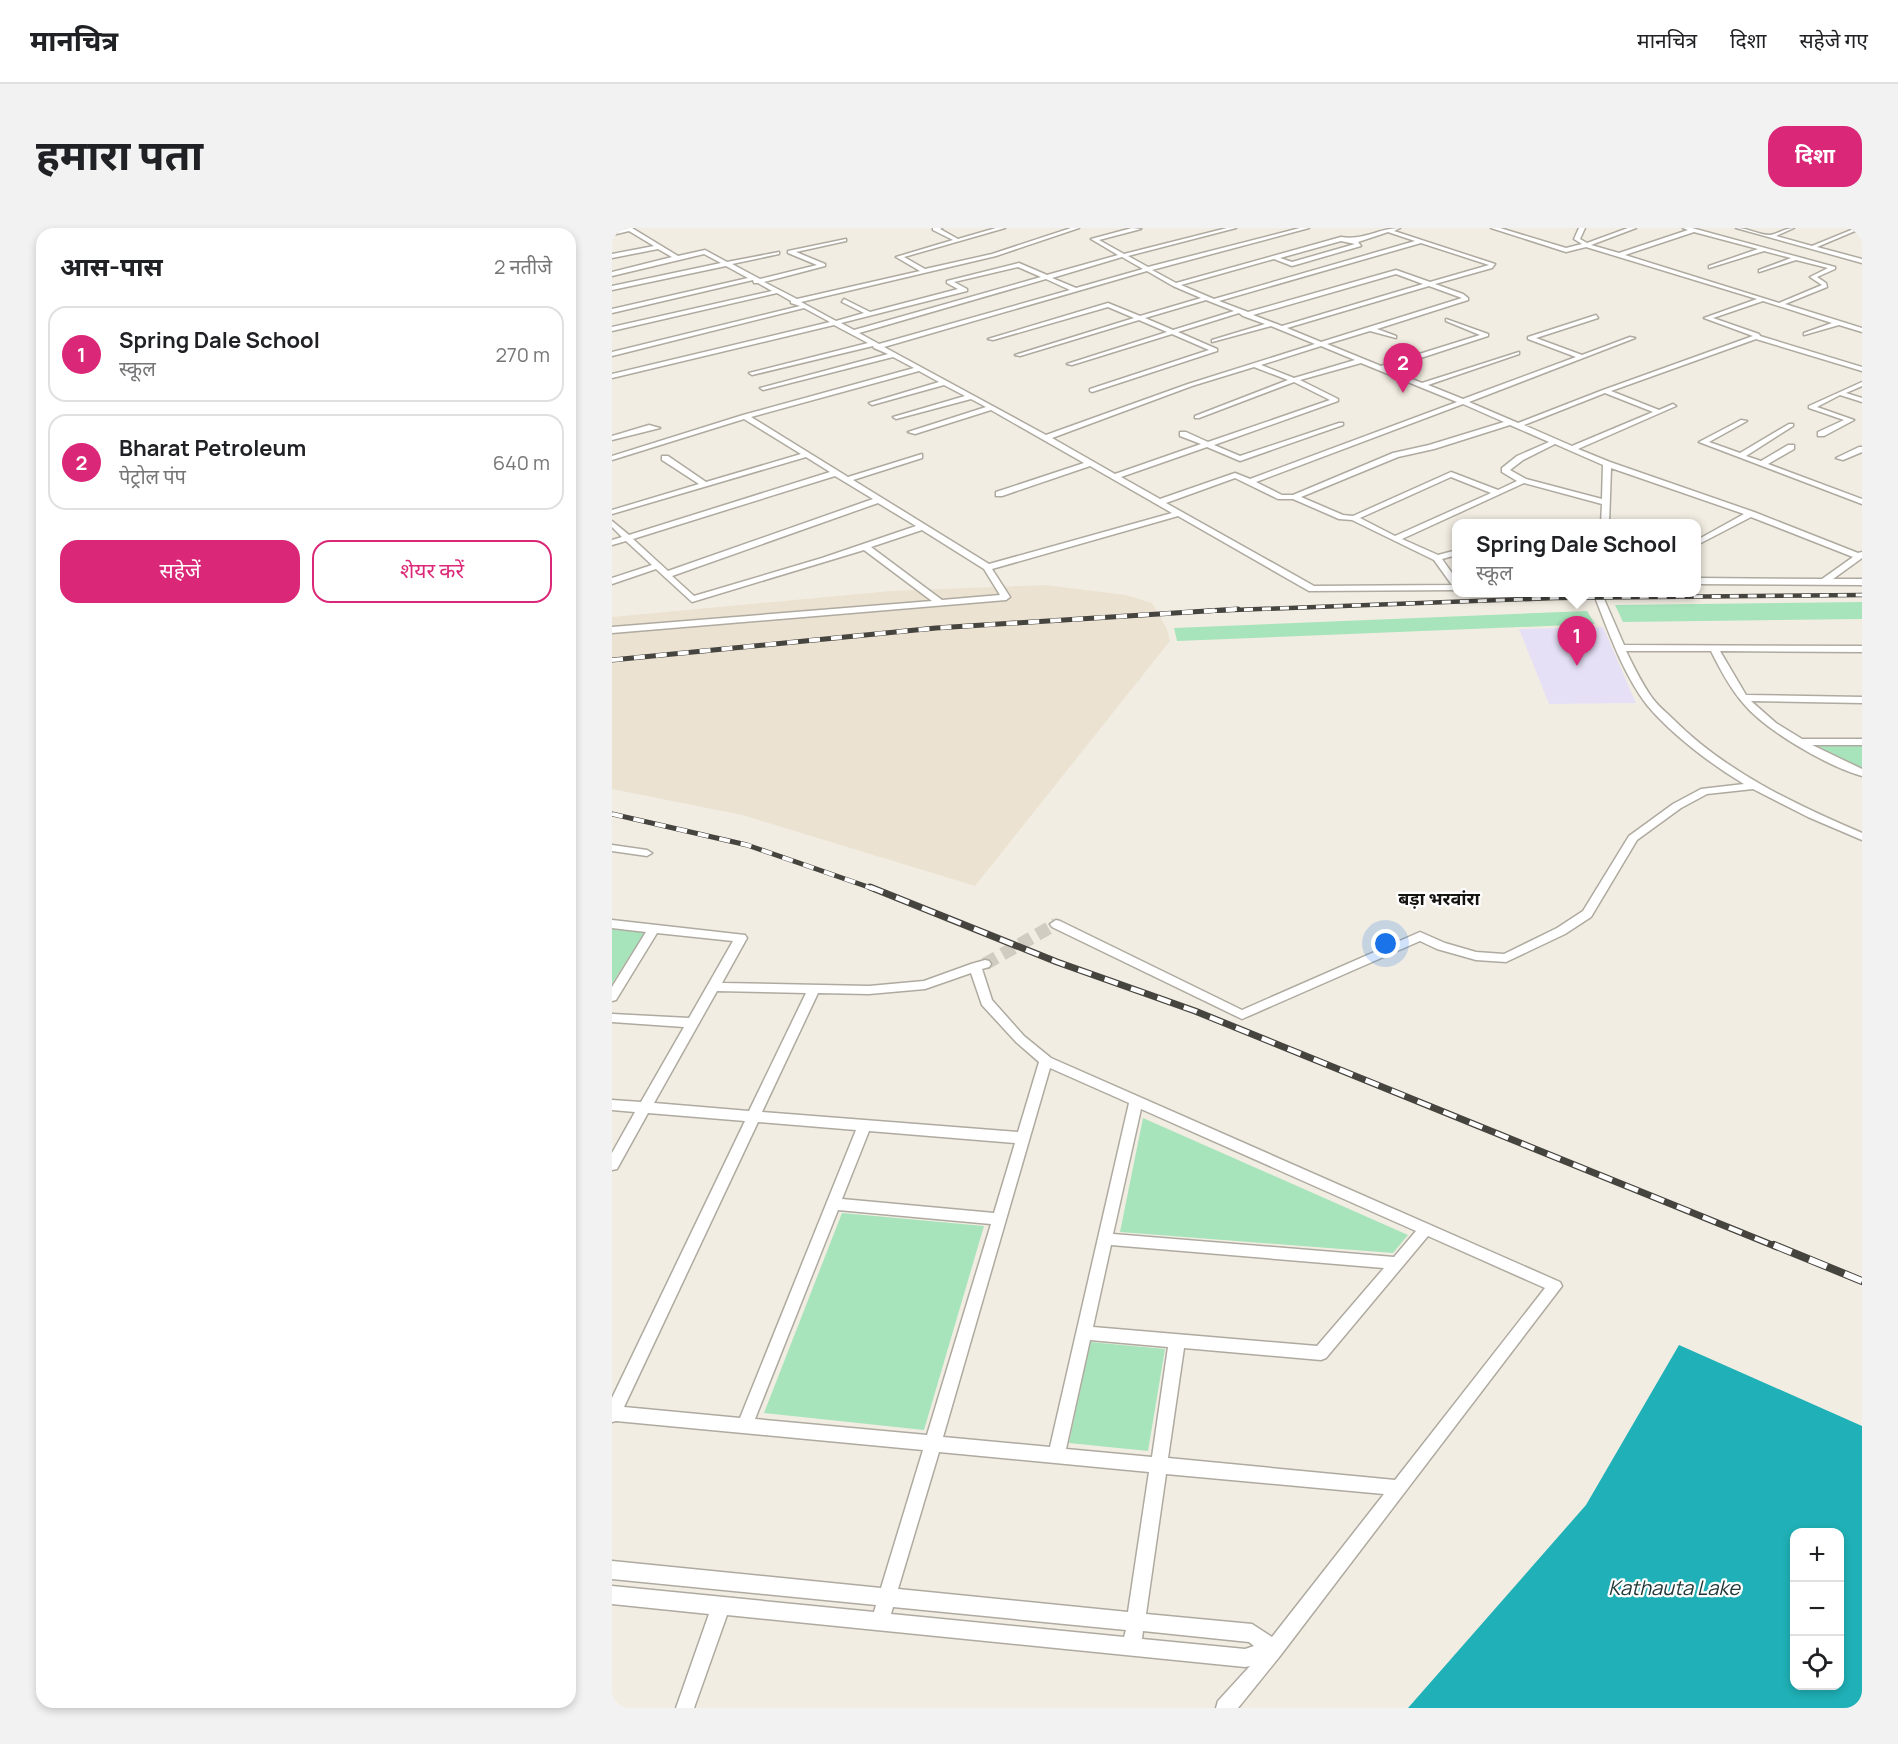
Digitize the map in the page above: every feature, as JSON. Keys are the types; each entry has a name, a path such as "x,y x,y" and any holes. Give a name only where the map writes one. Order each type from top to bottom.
{"street":[{"path":"939,228 936,229 958,241"},
{"path":"923,270 899,257 1002,228"},
{"path":"793,302 994,255 1076,228"},
{"path":"1135,228 1138,229 1094,239 1175,285 1237,312 1363,360 1607,464 1860,555"},
{"path":"852,333 1121,256 1233,228"},
{"path":"752,373 930,331 1306,228"},
{"path":"1282,328 1490,267 1492,264 1380,228"},
{"path":"1175,285 1341,239 1354,241 1397,228"},
{"path":"1494,228 1566,250 1633,228"},
{"path":"1582,228 1577,239 1586,245 1862,330"},
{"path":"1686,228 1833,269 1812,278 1824,286 1778,305"},
{"path":"1739,228 1860,260"},
{"path":"1770,237 1791,228"},
{"path":"1840,228 1862,233"},
{"path":"1811,248 1861,228"},
{"path":"612,233 629,229 677,258"},
{"path":"1620,255 1694,230"},
{"path":"1190,239 1199,243"},
{"path":"612,310 823,266 790,252 844,240"},
{"path":"1276,258 1292,264 1359,245 1354,241"},
{"path":"1018,355 1139,318 1422,241"},
{"path":"612,256 658,247"},
{"path":"1209,247 1219,250"},
{"path":"1711,267 1763,249"},
{"path":"612,274 705,252 991,408 1312,589 1452,587"},
{"path":"612,288 777,253"},
{"path":"1761,271 1796,258"},
{"path":"980,296 949,282 1015,265 1075,290"},
{"path":"1045,438 1190,386 1466,299 1461,294 1396,272 1245,315"},
{"path":"612,376 834,323 963,289"},
{"path":"612,329 776,292"},
{"path":"1756,337 1757,335 1750,332 1707,318 1761,300"},
{"path":"621,301 631,306"},
{"path":"844,301 870,314"},
{"path":"955,303 965,307"},
{"path":"643,304 650,308"},
{"path":"991,339 1108,306 1215,350 1092,390"},
{"path":"612,354 803,307"},
{"path":"975,311 985,315"},
{"path":"1070,364 1237,312"},
{"path":"658,313 665,317"},
{"path":"1583,357 1530,338 1596,317"},
{"path":"904,318 913,322"},
{"path":"1382,368 1486,335 1448,320"},
{"path":"1806,334 1838,323"},
{"path":"1214,341 1271,324"},
{"path":"921,326 930,331"},
{"path":"1371,329 1394,337"},
{"path":"1341,424 1240,459 1230,467 1235,475 1281,497 1294,497 1396,455 1514,424 1756,337 1862,369"},
{"path":"1250,482 1466,403 1632,338"},
{"path":"1423,385 1517,352"},
{"path":"763,388 891,355"},
{"path":"1197,417 1294,380 1363,360"},
{"path":"1114,477 1336,400 1255,365"},
{"path":"612,458 745,416 917,369"},
{"path":"872,403 943,383"},
{"path":"1821,434 1851,420 1811,407 1862,384"},
{"path":"1605,391 1659,412"},
{"path":"1839,393 1862,400"},
{"path":"896,417 970,397"},
{"path":"1572,448 1672,406"},
{"path":"912,432 991,408"},
{"path":"612,630 1006,597 987,567 745,416"},
{"path":"1743,421 1703,442 1862,502"},
{"path":"1741,456 1791,425"},
{"path":"612,440 649,427 656,428"},
{"path":"1183,434 1240,459"},
{"path":"612,440 631,452"},
{"path":"1556,441 1520,458 1505,470 1523,481 1605,502"},
{"path":"1762,464 1791,447"},
{"path":"1840,458 1862,449"},
{"path":"612,512 806,455"},
{"path":"845,480 919,456"},
{"path":"665,458 705,485"},
{"path":"999,494 1090,463"},
{"path":"1605,519 1607,464"},
{"path":"612,543 836,473"},
{"path":"1354,518 1451,474 1498,494"},
{"path":"1160,502 1235,475"},
{"path":"1395,538 1523,481"},
{"path":"1294,497 1342,517 1354,518 1437,558 1452,580"},
{"path":"666,575 878,500"},
{"path":"987,567 1180,513"},
{"path":"1701,541 1751,514"},
{"path":"612,523 692,599 825,560 922,527"},
{"path":"864,546 940,603"},
{"path":"1437,558 1452,554"},
{"path":"1824,582 1860,555"},
{"path":"612,581 658,566"},
{"path":"1701,581 1862,582"},
{"path":"1599,597 1630,669 1652,704 1687,738 1753,786 1810,816 1862,837"},
{"path":"1621,648 1862,649"},
{"path":"1714,648 1730,679 1752,709 1800,741 1862,773"},
{"path":"1744,698 1862,700"},
{"path":"1800,741 1862,742"},
{"path":"1056,924 1242,1015 1420,936 1441,946 1476,956 1506,958 1561,931 1587,914 1633,838 1677,806 1705,791 1753,786"},
{"path":"612,848 647,853"},
{"path":"612,924 741,938 612,1165"},
{"path":"612,997 654,928"},
{"path":"713,987 869,990 925,985 980,966 986,1002 1020,1039 1046,1061 1555,1286 1274,1650 1225,1708"},
{"path":"814,989 612,1414 1399,1488"},
{"path":"612,1018 693,1023"},
{"path":"879,1622 1046,1061"},
{"path":"1056,1456 1136,1101"},
{"path":"612,1106 1023,1138"},
{"path":"744,1427 865,1125"},
{"path":"833,1204 998,1219"},
{"path":"1084,1333 1321,1353 1426,1229"},
{"path":"1105,1239 1397,1263"},
{"path":"1132,1647 1177,1341"},
{"path":"612,1570 1252,1633 1274,1650"},
{"path":"612,1595 1245,1658 1274,1650"},
{"path":"685,1708 721,1606"}],"shaded area":[{"path":"1045,585 1126,595 1152,603 1167,629 1170,641 975,886 742,815 612,789 612,617 891,591"},
{"path":"1603,627 1636,703 1549,704 1519,629"}],"green space":[{"path":"1862,602 1862,619 1623,622 1615,605"},
{"path":"1587,611 1595,624 1177,641 1174,628"},
{"path":"1819,745 1862,745 1862,768 1820,748"},
{"path":"612,929 645,932 612,984"},
{"path":"1143,1118 1408,1235 1393,1253 1120,1232"},
{"path":"842,1213 984,1226 924,1430 764,1413"},
{"path":"1090,1342 1165,1349 1148,1451 1069,1443"}],"water":[{"name":"Kathauta Lake","path":"1679,1345 1862,1426 1862,1708 1408,1708 1586,1505"}],"tunnel":[{"path":"985,964 1056,924"}],"railway":[{"path":"1701,597 1862,595"},
{"path":"1208,611 1555,598 1657,597"},
{"path":"612,660 936,628 1238,609"},
{"path":"612,814 747,845 874,889"},
{"path":"870,887 1057,962 1195,1011 1777,1247"},
{"path":"1774,1245 1862,1281"}],"place":[{"name":"Bharat Petroleum","path":"1403,393"},
{"name":"Spring Dale School","path":"1577,666"}],"district":[{"name":"बड़ा भरवांरा","path":"1439,898"}]}
